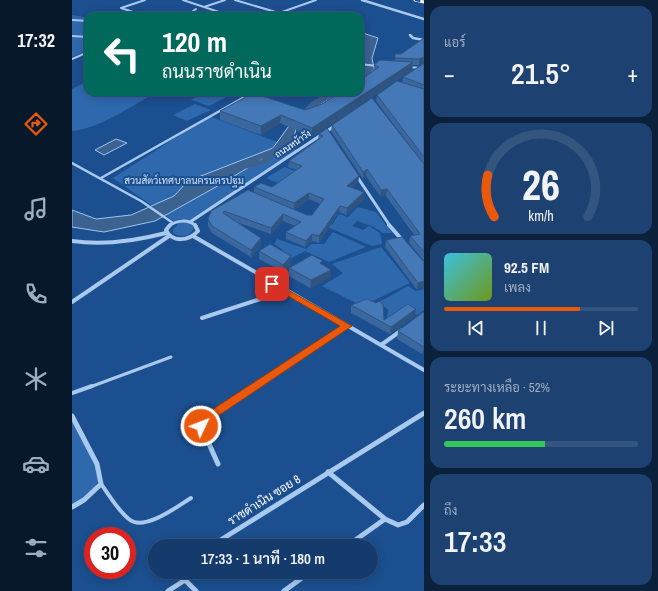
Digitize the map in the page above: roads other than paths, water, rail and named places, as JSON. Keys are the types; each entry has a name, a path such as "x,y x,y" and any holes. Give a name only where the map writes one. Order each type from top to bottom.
{"street":[{"path":"362,0 424,18"},
{"path":"410,35 413,38 424,40"},
{"path":"413,73 423,67"},
{"name":"ถนนหน้าวัง","path":"173,223 190,222 340,122"},
{"path":"327,130 331,137"},
{"path":"352,168 384,219 404,242"},
{"path":"239,190 246,193"},
{"path":"72,241 84,244 113,243 168,235 184,239 193,236 198,228 190,222"},
{"path":"168,235 167,227 173,223"},
{"path":"72,302 168,235"},
{"path":"193,236 285,291 424,370"},
{"path":"202,318 285,291"},
{"path":"218,464 201,426 203,422 347,326"},
{"path":"381,345 404,329"},
{"name":"ราชดำเนิน ซอย 8","path":"222,539 424,413"},
{"path":"72,416 97,464 101,484 84,500 72,507"},
{"path":"328,472 385,519 401,525 407,522 424,505"},
{"path":"357,539 385,519"},
{"path":"284,591 300,579"},
{"path":"168,591 185,580 196,591"}],"lane":[{"path":"132,12 121,8 145,0"},
{"path":"183,0 220,12"},
{"path":"204,7 225,0"},
{"path":"235,0 273,12"},
{"path":"284,12 316,0"},
{"path":"195,12 193,11 196,9"},
{"path":"72,20 84,21"},
{"path":"72,36 84,37"},
{"path":"72,59 84,54"},
{"path":"364,65 379,66"},
{"path":"407,67 423,67"},
{"path":"101,178 245,96"},
{"path":"72,163 141,201 173,223"},
{"path":"72,393 171,357"},
{"path":"101,484 127,517 136,524 146,523 191,498"}],"waterway":[{"path":"300,119 314,104 329,96"},
{"path":"241,167 264,162 283,143"}],"railway":[{"path":"415,0 424,2"}],"park label":[{"name":"สวนสัตว์เทศบาลนครนครปฐม","path":"184,180"}]}
